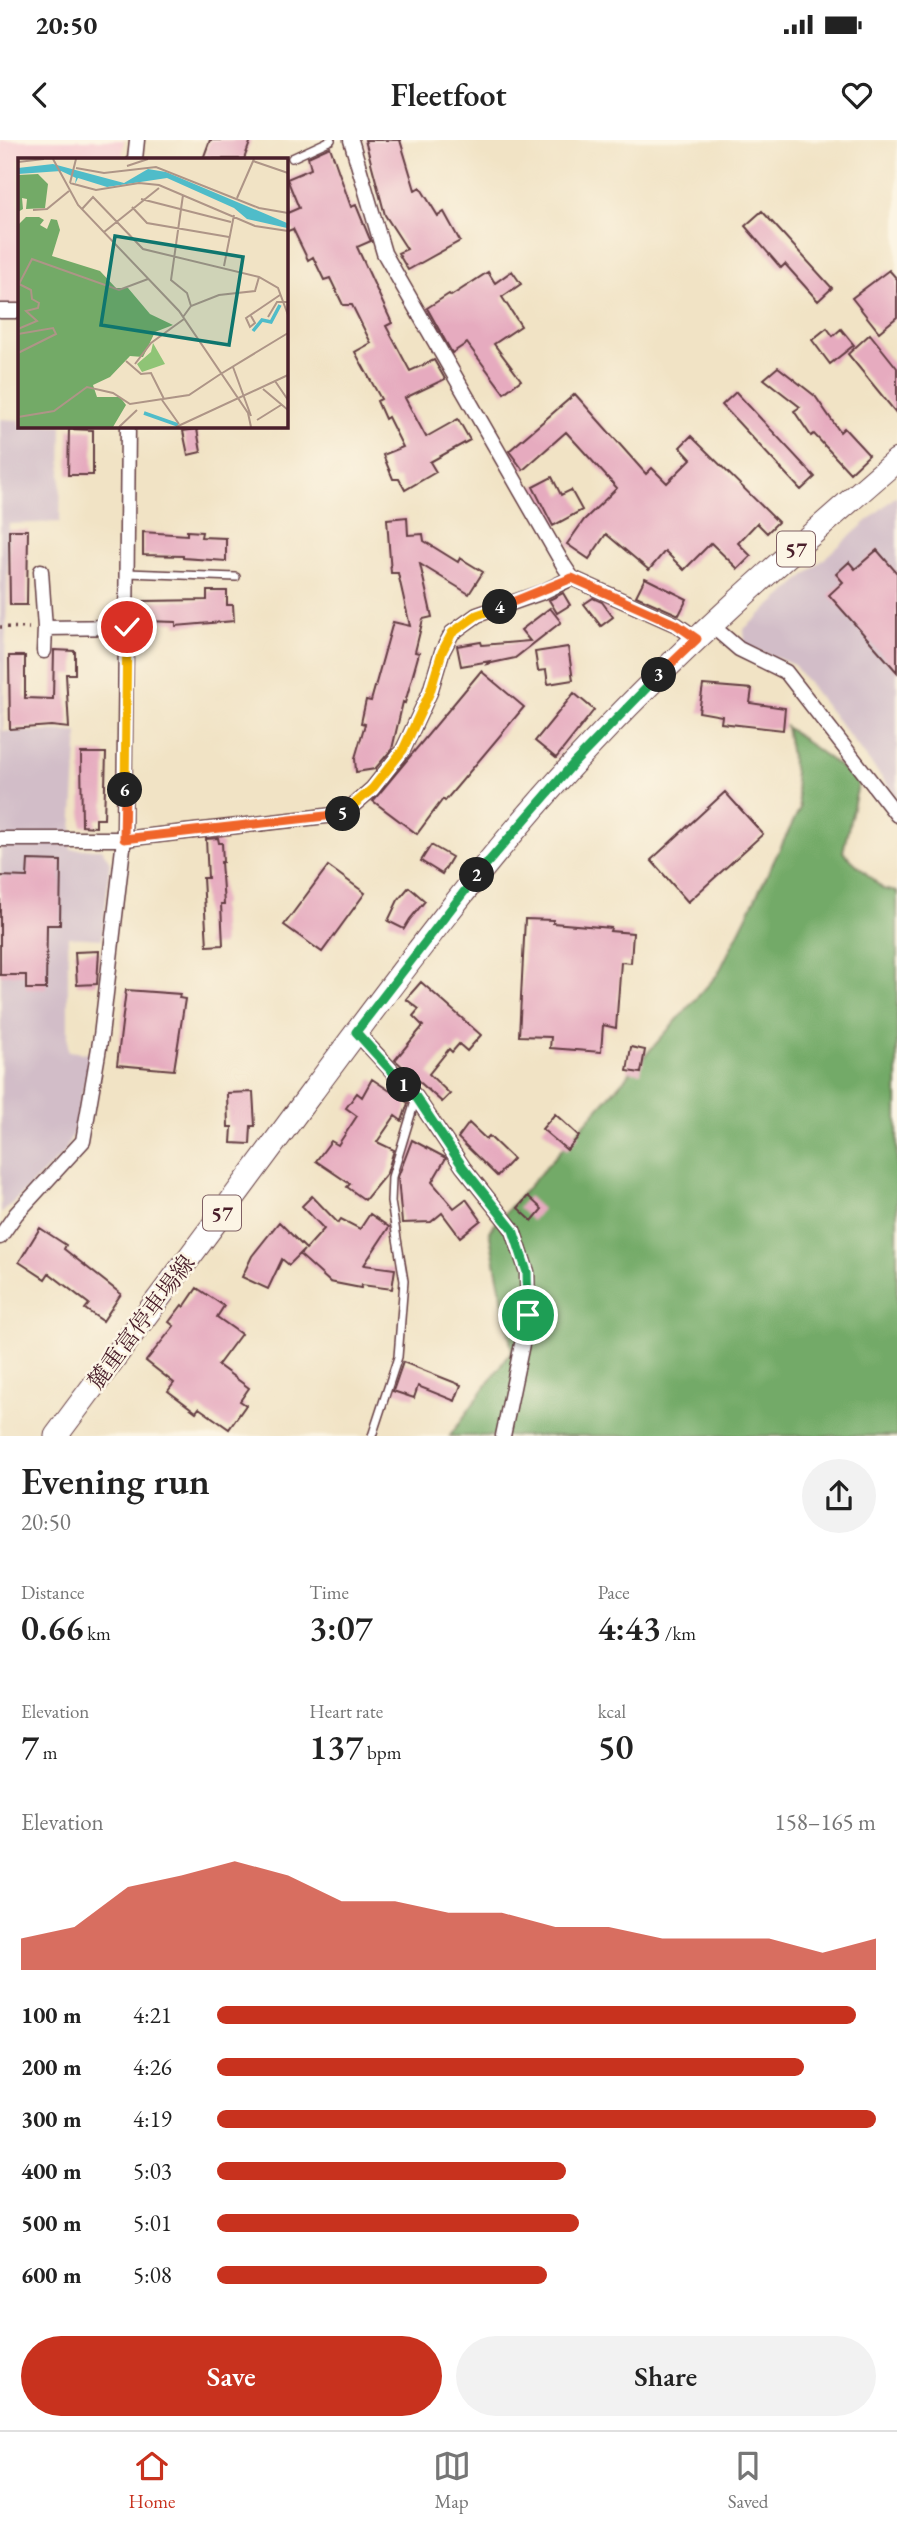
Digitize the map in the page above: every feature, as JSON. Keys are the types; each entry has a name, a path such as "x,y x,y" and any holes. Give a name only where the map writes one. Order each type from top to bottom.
{"main road":[{"name":"麓重富停車場線","path":"57,1436 356,1032 486,863 574,763 704,632 897,460"}],"street":[{"path":"135,158 137,140"},
{"path":"351,140 384,253 572,578 677,625 704,632 786,672 897,815"},
{"path":"0,311 18,311"},
{"path":"0,1237 16,1214 83,1142 101,1036 124,839 128,427"},
{"path":"41,571 44,651"},
{"path":"0,839 124,839 343,814 372,789 403,750 430,692 442,652 452,633 477,615 543,592 572,578"},
{"path":"45,628 127,627"},
{"path":"356,1032 416,1097 463,1167 513,1230 527,1272 528,1315 503,1436"}],"lane":[{"path":"292,158 331,140"},
{"path":"127,573 236,577"},
{"path":"372,1436 398,1357 404,1281 391,1202 392,1177 416,1097"}],"path":[{"path":"0,627 45,628"}],"shaded area":[{"path":"0,140 124,140 122,158 18,158 18,307 0,306"},
{"path":"0,419 18,420 18,427 62,427 60,522 9,524 3,731 78,732 71,849 102,849 110,862 102,939 68,937 68,1051 91,1054 73,1133 65,1152 1,1214"},
{"path":"897,495 897,797 794,665 745,645 744,629"}],"green space":[{"path":"786,727 859,781 843,852 883,889 897,892 897,1436 450,1436 512,1350 489,1231 718,974 800,808"}],"building":[{"path":"210,140 251,140 244,158 203,158"},
{"path":"365,140 400,140 415,190 420,187 438,216 444,212 460,241 408,270 398,253 407,249 385,215"},
{"path":"330,147 351,207 356,205 371,241 357,247 392,323 386,326 410,371 434,360 445,379 405,398 426,437 458,419 470,440 430,462 436,472 405,490 399,479 393,479 383,455 403,447 388,417 385,419 377,401 381,399 355,352 371,343 352,305 343,305 330,278 324,280 313,257 308,260 293,229 287,231 287,213 299,208 287,179 311,169 308,157"},
{"path":"762,211 832,288 818,301 785,264 781,268 745,226"},
{"path":"889,270 897,279 897,317 879,332 852,298"},
{"path":"512,271 521,284 502,297 521,326 494,344 521,380 504,393 467,343 452,353 427,308 488,272 495,283"},
{"path":"827,328 833,336 841,329 854,345 830,364 812,340"},
{"path":"870,334 897,368 897,414 848,354"},
{"path":"778,367 815,396 840,432 844,428 869,455 850,473 814,434 811,436 794,411 800,407 764,379"},
{"path":"736,392 815,477 801,490 722,405"},
{"path":"575,394 646,474 652,468 667,483 691,459 680,447 691,436 778,522 767,533 757,523 738,543 751,556 738,569 711,543 684,570 665,551 649,570 606,534 589,559 567,544 584,520 617,488 566,432 523,470 509,451"},
{"path":"69,429 93,430 93,475 68,475"},
{"path":"197,429 201,452 188,455 183,431"},
{"path":"552,477 561,495 571,490 582,510 553,526 533,487"},
{"path":"407,517 408,535 423,534 424,541 458,562 460,558 483,572 469,594 420,564 432,617 423,619 415,652 419,653 405,703 403,702 392,749 375,769 356,772 355,758 365,724 361,723 366,700 371,701 393,622 410,626 398,573 391,573 387,519"},
{"path":"9,530 28,530 27,605 10,605"},
{"path":"187,531 202,532 201,537 226,538 226,561 143,555 143,532 187,535"},
{"path":"877,550 897,573 897,672 829,595 843,582 836,574 849,562 855,569"},
{"path":"645,578 687,599 679,615 636,596"},
{"path":"207,591 227,591 227,605 233,605 234,621 176,626 176,622 144,621 144,601 207,600"},
{"path":"563,593 570,605 557,613 549,600"},
{"path":"593,598 602,602 613,617 601,626 584,604"},
{"path":"550,608 561,622 515,658 461,666 457,646 481,642 482,645 530,641 521,630"},
{"path":"568,647 573,680 548,684 546,670 538,671 535,652"},
{"path":"54,650 75,651 75,674 66,674 69,728 51,726 10,729 9,656 25,656 25,698 53,699"},
{"path":"481,671 524,707 445,801 443,799 417,834 373,801"},
{"path":"703,685 752,689 750,703 785,708 783,730 721,723 722,716 699,712"},
{"path":"574,693 594,710 556,758 535,741"},
{"path":"81,753 106,753 104,819 96,819 96,827 82,826"},
{"path":"725,792 763,834 688,902 651,860"},
{"path":"218,838 219,843 222,843 223,862 223,945 207,946 203,878 208,878 206,839"},
{"path":"431,845 452,857 442,874 421,861"},
{"path":"28,860 61,861 60,925 47,925 46,989 26,989 26,975 0,975 0,876 27,877"},
{"path":"328,866 365,893 322,952 284,925"},
{"path":"409,887 425,901 404,929 388,921 398,900"},
{"path":"525,919 553,920 553,923 611,928 610,931 633,933 631,963 621,962 616,1028 603,1025 601,1052 550,1048 551,1037 519,1036"},
{"path":"99,951 97,984 77,985 75,952"},
{"path":"421,982 481,1035 467,1051 459,1044 452,1052 449,1049 429,1074 450,1094 442,1102 395,1060 423,1026 413,1016 419,1009 406,999"},
{"path":"126,990 180,994 179,998 185,999 174,1070 117,1065"},
{"path":"631,1047 645,1050 641,1073 627,1071"},
{"path":"372,1079 408,1103 402,1121 395,1116 377,1142 394,1150 387,1173 365,1200 347,1187 350,1184 316,1161 331,1141 338,1145 357,1116 346,1108 357,1093 362,1097"},
{"path":"253,1092 255,1126 251,1126 250,1144 231,1143 232,1127 228,1127 227,1093"},
{"path":"555,1114 579,1136 567,1150 542,1129"},
{"path":"469,1123 486,1139 489,1136 513,1159 497,1176 458,1138"},
{"path":"412,1140 446,1158 432,1182 454,1208 466,1199 481,1220 460,1237 442,1213 431,1222 402,1223 398,1177"},
{"path":"312,1196 338,1223 341,1219 360,1229 370,1214 389,1227 364,1265 395,1269 392,1289 362,1285 361,1288 330,1282 300,1255 304,1250 289,1265 282,1259 268,1289 242,1277 252,1256 279,1222 306,1249 324,1229 302,1206"},
{"path":"528,1196 542,1209 532,1221 518,1208"},
{"path":"40,1228 66,1245 64,1249 121,1294 103,1321 85,1309 89,1304 49,1273 45,1279 19,1262"},
{"path":"197,1288 224,1306 217,1317 241,1334 218,1365 249,1388 240,1401 246,1405 229,1429 199,1408 196,1412 168,1391 174,1383 146,1361 174,1326 169,1322"},
{"path":"403,1362 461,1385 455,1401 418,1386 414,1398 393,1391"}],"route":[{"path":"127,627 124,839 343,814 372,789 403,750 430,692 442,652 452,633 477,615 543,592 572,578 677,625 697,639 574,763 486,863 356,1032 416,1097 463,1167 513,1230 527,1272 528,1315"}]}
